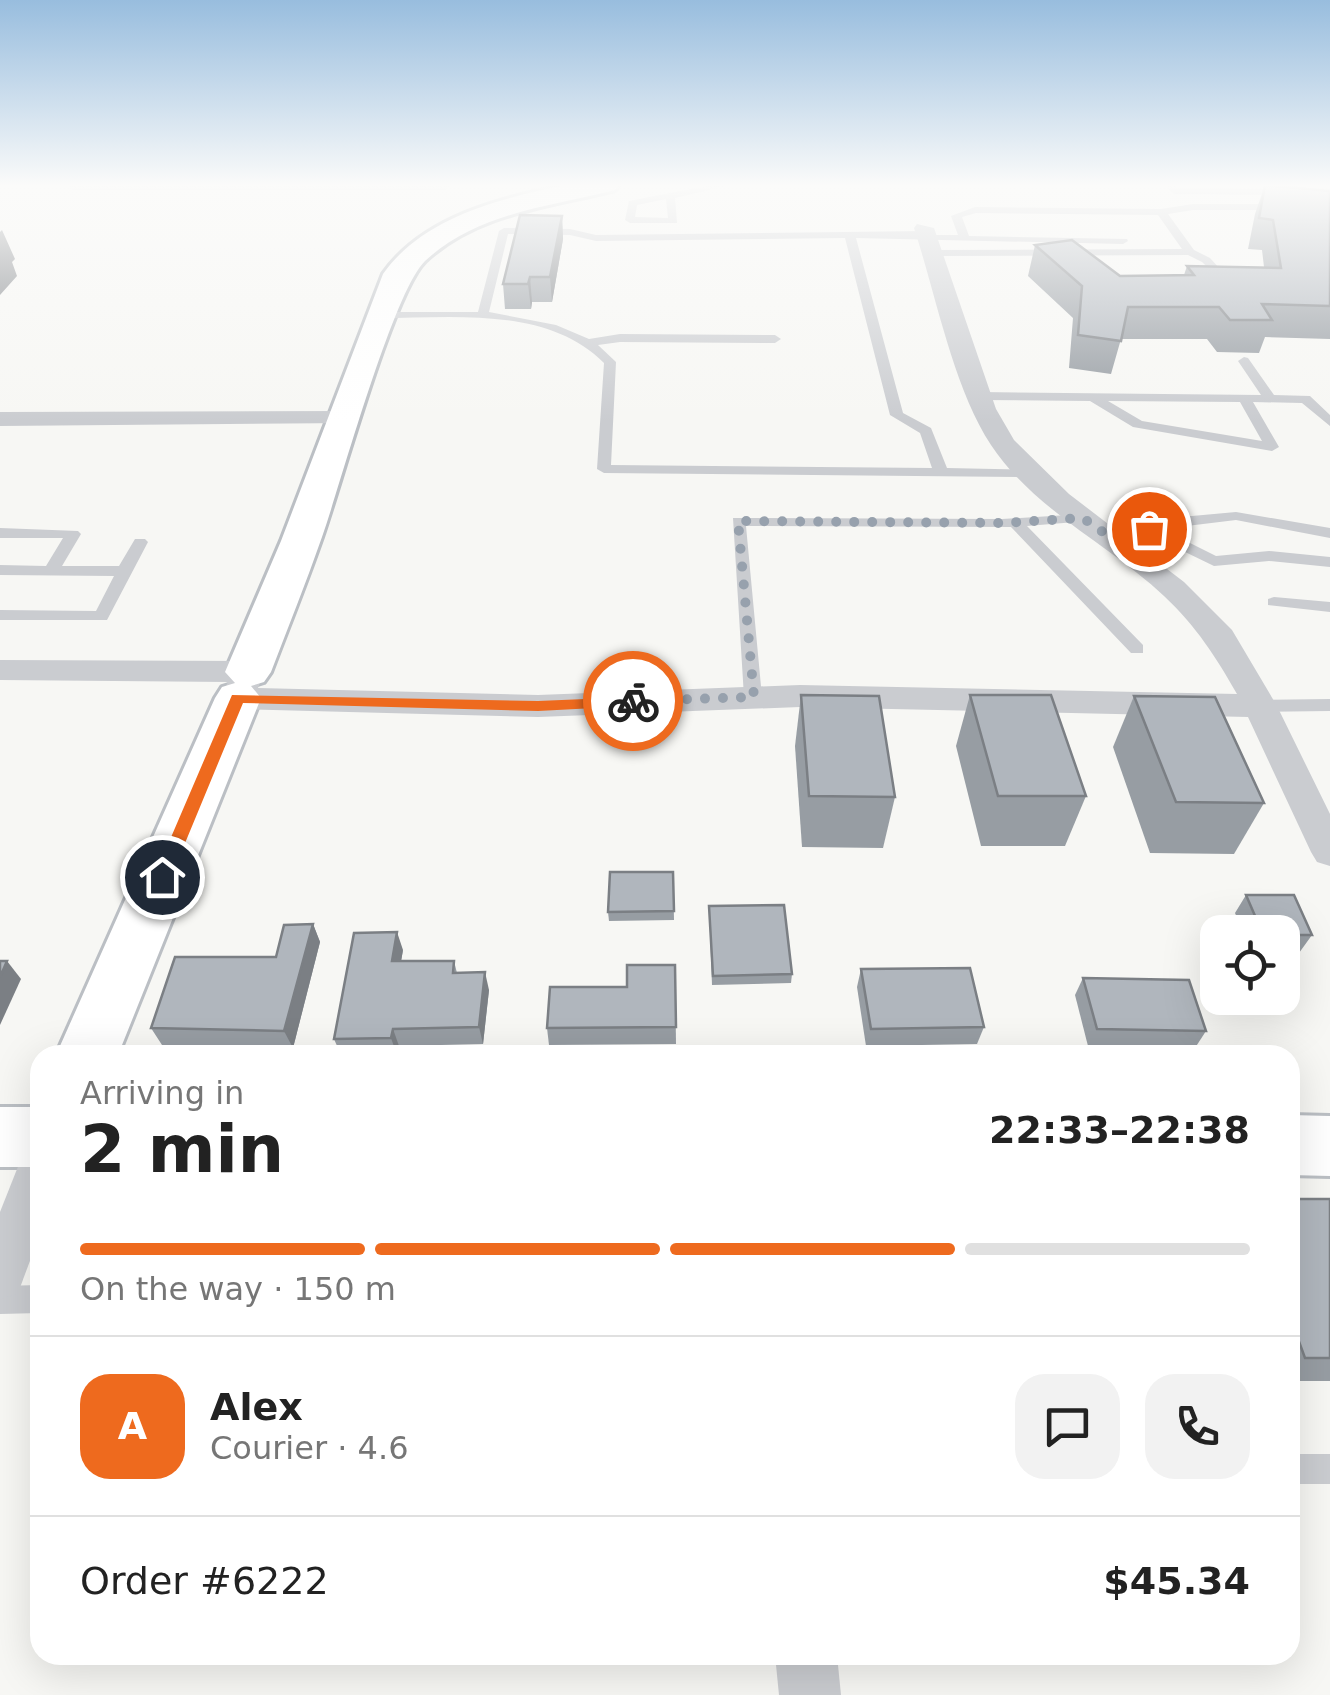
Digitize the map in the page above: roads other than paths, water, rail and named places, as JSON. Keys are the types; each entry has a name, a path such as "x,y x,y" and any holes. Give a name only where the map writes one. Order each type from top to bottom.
{"street":[{"path":"91,1045 301,541 379,315 397,274 407,264"},
{"path":"936,264 980,396 1003,444 1083,518 1174,588 1221,638 1321,814 1330,852"},
{"path":"0,419 343,418"},
{"path":"0,670 538,706 754,697 1260,706"},
{"path":"0,1137 30,1137"},
{"path":"1300,1146 1330,1146"},
{"path":"0,1275 30,1196"},
{"path":"807,1665 810,1695"}],"lane":[{"path":"483,316 496,264"},
{"path":"857,264 897,415 926,430 940,472"},
{"path":"1205,264 1227,280 1233,292 1208,294"},
{"path":"379,315 513,317 586,343 610,362 604,469 1030,473"},
{"path":"586,343 620,338 775,339"},
{"path":"1244,361 1270,399"},
{"path":"980,396 1330,399"},
{"path":"1091,397 1138,424 1272,447 1244,398"},
{"path":"1304,399 1330,422"},
{"path":"1114,540 1170,522 1236,516 1330,533"},
{"path":"754,697 738,521 1015,522 1083,518"},
{"path":"1015,522 1137,649"},
{"path":"1149,529 1214,560 1268,556 1330,562"},
{"path":"0,534 74,534 51,570"},
{"path":"0,615 101,616 140,542"},
{"path":"0,570 124,571"},
{"path":"1274,602 1330,607"},
{"path":"1260,706 1330,705"},
{"path":"0,1300 30,1300"},
{"path":"1300,1469 1330,1469"}]}
